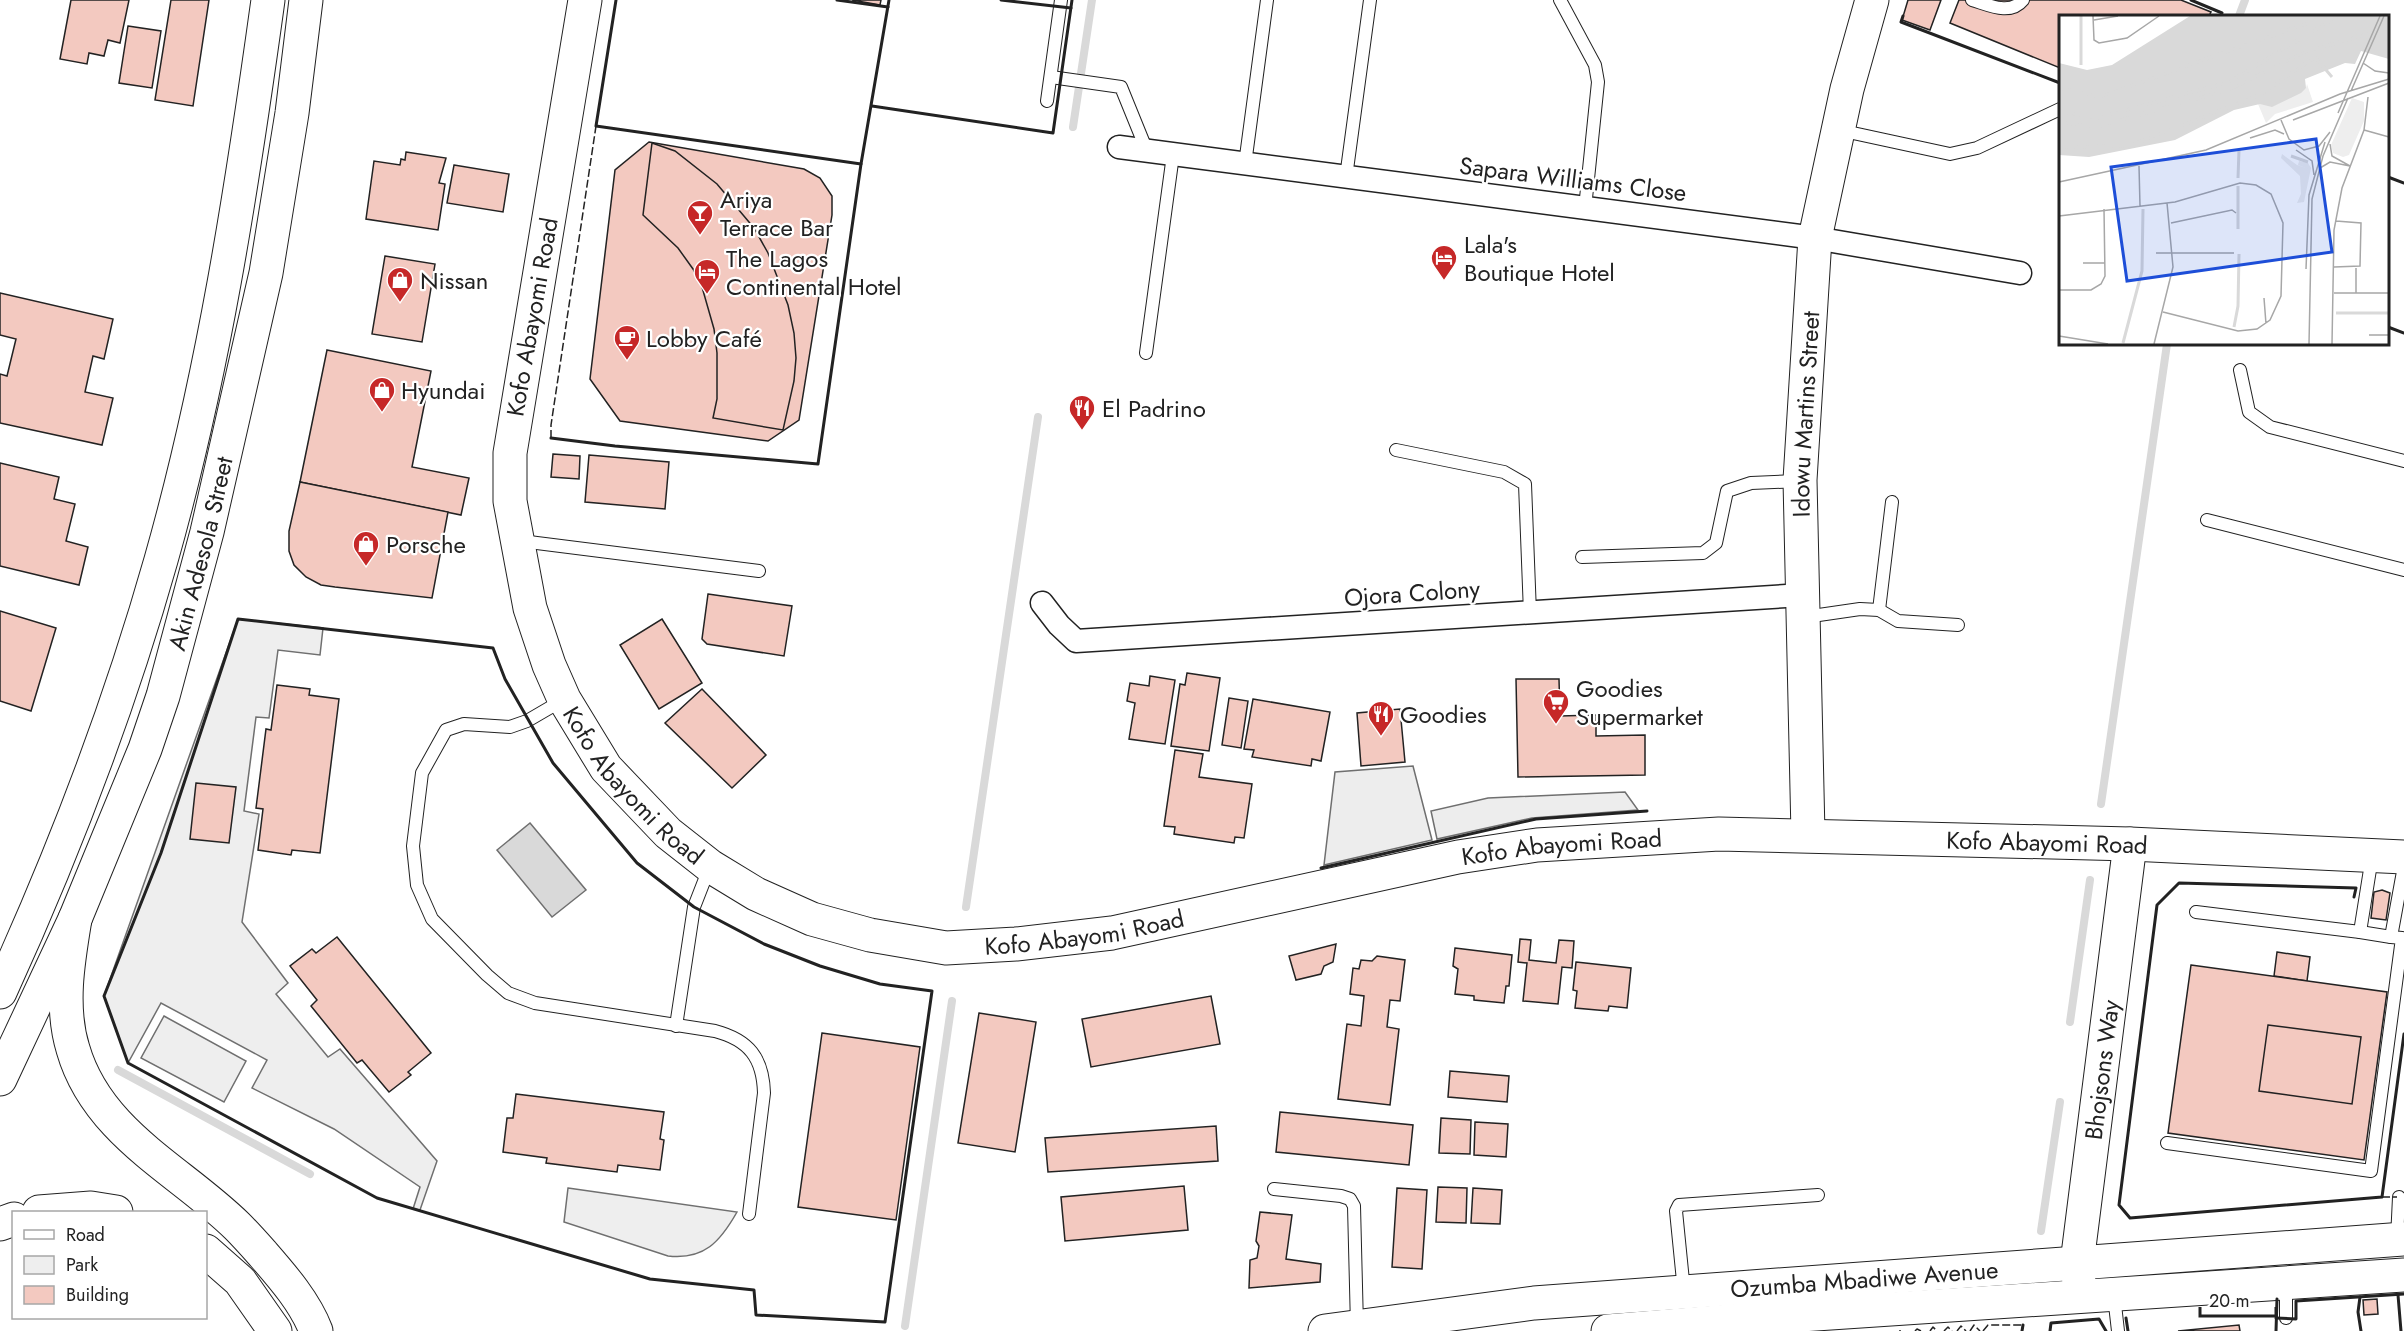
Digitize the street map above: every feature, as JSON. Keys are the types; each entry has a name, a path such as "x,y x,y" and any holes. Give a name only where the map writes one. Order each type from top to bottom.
{"main road":[{"name":"Akin Adesola Street","path":"2,985 53,872 93,770 138,639 162,557 207,368 230,258 268,0"},
{"name":"Akin Adesola Street","path":"0,1079 75,919 145,749 159,707 207,532 266,273 292,113 306,0"},
{"name":"Kofo Abayomi Road","path":"585,0 510,453 510,501 517,541 530,608 549,665 564,699 606,768 668,833 710,866 756,894 812,919 870,935 946,948 1016,944 1112,933 1458,856 1537,845 1719,834 1808,834 2130,844 2388,856"},
{"name":"Idowu Martins Street","path":"1808,834 1800,480 1815,238 1838,130 1872,0"},
{"name":"Bhojsons Way","path":"2080,1297 2077,1263 2130,844"},
{"path":"75,919 67,968 66,994 73,1049 83,1075 115,1123 143,1149 237,1225 281,1275 312,1321 316,1331"},
{"path":"52,1211 91,1208 110,1211"},
{"name":"Ozumba Mbadiwe Avenue","path":"1325,1331 1534,1303 2400,1240"},
{"path":"207,1252 240,1281 275,1331"},
{"name":"Ozumba Mbadiwe Avenue","path":"1608,1331 1774,1324 2114,1294 2286,1283 2389,1283"}],"street":[{"name":"Sapara Williams Close","path":"1119,147 1815,238 2019,273"},
{"name":"Ojora Colony","path":"1042,603 1059,625 1076,641 1530,613 1803,606"}],"lane":[{"path":"1047,101 1061,0"},
{"path":"1245,164 1267,0"},
{"path":"1346,177 1370,0"},
{"path":"1560,0 1595,65 1598,82 1585,208"},
{"path":"1972,0 2005,9 2019,5 2023,0"},
{"path":"1051,77 1121,87 1147,151"},
{"path":"1838,130 1950,154 1977,148 2059,110"},
{"path":"1146,354 1173,154"},
{"path":"2240,370 2249,412 2270,427 2404,461"},
{"path":"1396,450 1504,472 1525,484 1530,613"},
{"path":"1582,558 1703,553 1716,543 1727,491 1751,483 1800,480"},
{"path":"1879,610 1892,502"},
{"path":"2207,520 2404,570"},
{"path":"517,541 759,571"},
{"path":"1803,606 1879,610 1898,621 1958,625"},
{"path":"564,699 527,721 510,727 464,724 446,730 422,772 413,846 417,885 432,919 508,993 535,1003 732,1035 745,1044 757,1059 764,1075 764,1093 749,1214"},
{"path":"2360,932 2388,856"},
{"path":"676,1026 694,906 710,866"},
{"path":"2391,937 2404,866"},
{"path":"2167,1143 2371,1171 2403,938 2196,912"},
{"path":"1274,1188 1350,1199 1354,1206 1357,1327"},
{"path":"1684,1292 1676,1211 1678,1205 1818,1195"},
{"path":"2399,1197 2400,1240"},
{"path":"2286,1283 2286,1318"},
{"path":"2114,1294 2118,1331"}],"green space":[{"path":"238,619 323,628 320,655 278,650 269,718 256,717 244,811 259,814 242,922 288,983 276,994 328,1057 340,1049 437,1161 420,1210 413,1209 420,1187 334,1129 252,1088 267,1060 161,1003 128,1063 104,996"},
{"path":"164,1016 246,1061 224,1102 141,1058"},
{"path":"568,1188 737,1212 724,1232 710,1247 692,1255 668,1256 564,1222"}],"shaded area":[{"path":"1413,766 1432,840 1324,865 1335,772"},
{"path":"1625,792 1638,810 1532,818 1437,839 1431,811 1488,798"},
{"path":"530,823 586,890 552,917 497,850"}],"building":[{"path":"71,0 129,0 120,43 108,40 104,56 89,53 87,64 60,59"},
{"path":"171,0 209,0 193,106 155,100"},
{"path":"852,0 881,0 880,5"},
{"path":"1908,0 1941,0 1930,30 1902,20"},
{"path":"1959,0 2181,0 2211,12 2210,15 2059,15 2059,68 1950,23"},
{"path":"128,26 161,31 152,88 119,83"},
{"name":"The Lagos Continental Hotel","path":"649,142 804,169 820,178 832,196 832,215 799,420 768,441 620,421 590,379 615,170"},
{"path":"652,143 675,151 717,184 754,228 768,253 788,305 794,333 796,358 794,381 783,430 713,418 717,399 717,353 714,329 702,287 678,248 643,215"},
{"path":"406,152 446,158 439,183 445,184 438,230 366,219 374,161 400,165 401,159 405,160"},
{"path":"454,165 509,174 503,212 447,203"},
{"path":"385,256 435,264 422,342 372,334"},
{"path":"0,293 113,319 104,359 93,356 85,392 113,398 102,445 0,423 0,374 7,376 16,339 0,335"},
{"path":"327,350 431,371 412,467 469,478 461,515 300,482"},
{"path":"553,454 580,456 579,479 551,477"},
{"path":"589,455 669,462 665,509 585,502"},
{"path":"0,463 59,477 54,499 75,504 66,541 88,547 79,585 0,566"},
{"path":"300,482 448,512 432,598 321,585 306,577 294,565 289,551 289,531"},
{"path":"708,594 792,606 784,656 707,644 702,639"},
{"path":"0,611 56,628 31,711 0,701"},
{"path":"662,619 702,683 659,709 620,645"},
{"path":"1187,673 1220,678 1209,751 1171,746 1180,684 1185,685"},
{"path":"1150,676 1175,680 1165,744 1129,739 1135,703 1127,701 1130,683 1149,686"},
{"name":"Goodies Supermarket","path":"1516,679 1559,679 1560,716 1596,715 1596,736 1645,735 1645,775 1518,777"},
{"path":"277,685 310,689 309,695 339,699 320,853 292,850 291,855 258,850 263,809 256,808 266,729 271,730"},
{"path":"702,689 766,755 732,788 665,723"},
{"path":"1229,698 1248,701 1241,748 1222,745"},
{"path":"1253,699 1330,712 1321,761 1312,759 1311,766 1252,757 1254,750 1244,749"},
{"name":"Goodies","path":"1400,709 1405,762 1361,766 1357,713"},
{"path":"1175,750 1203,754 1199,777 1252,784 1244,838 1235,837 1234,843 1174,834 1175,827 1164,826"},
{"path":"196,783 236,787 229,843 190,839"},
{"path":"2382,890 2390,893 2386,920 2371,918 2374,892"},
{"path":"337,937 431,1053 408,1072 411,1075 389,1092 362,1060 357,1063 311,1006 317,1000 290,966 312,949 316,953"},
{"path":"1520,939 1531,940 1529,960 1556,963 1559,940 1574,941 1572,968 1562,967 1558,1004 1523,1001 1527,963 1518,962"},
{"path":"1336,944 1333,962 1324,966 1321,974 1296,980 1289,956"},
{"path":"1455,948 1512,955 1509,986 1506,986 1504,1003 1474,1000 1474,996 1455,994 1458,969 1453,966"},
{"path":"2277,952 2310,957 2307,981 2274,976"},
{"path":"1377,956 1405,960 1400,1001 1390,1000 1387,1027 1399,1029 1390,1105 1338,1099 1347,1024 1361,1026 1364,996 1350,994 1353,968 1359,969 1361,960 1372,961"},
{"path":"1576,962 1631,968 1627,1008 1609,1006 1608,1011 1575,1008 1577,991 1573,990"},
{"path":"2191,965 2387,992 2364,1160 2168,1133"},
{"path":"1211,996 1220,1044 1091,1067 1082,1019"},
{"path":"979,1013 1036,1022 1015,1152 958,1143"},
{"path":"2268,1025 2361,1037 2352,1104 2259,1091"},
{"path":"822,1033 920,1047 896,1220 798,1207"},
{"path":"1450,1071 1509,1076 1507,1102 1448,1097"},
{"path":"516,1094 664,1112 660,1139 664,1140 660,1170 618,1165 617,1172 546,1163 547,1158 503,1152 507,1118 513,1118"},
{"path":"1280,1112 1413,1125 1409,1165 1276,1152"},
{"path":"1441,1118 1471,1120 1470,1154 1439,1153"},
{"path":"1475,1122 1508,1124 1506,1157 1474,1155"},
{"path":"1216,1126 1218,1161 1048,1172 1045,1138"},
{"path":"1184,1186 1188,1230 1065,1241 1061,1197"},
{"path":"1438,1187 1467,1188 1466,1223 1436,1222"},
{"path":"1397,1188 1427,1190 1422,1269 1392,1267"},
{"path":"1473,1188 1502,1190 1500,1224 1471,1223"},
{"path":"1260,1212 1292,1215 1286,1259 1321,1264 1320,1282 1249,1288 1250,1260 1257,1258 1259,1246 1256,1241"},
{"path":"2377,1299 2378,1314 2364,1315 2363,1300"},
{"path":"2239,1325 2240,1331 2178,1331"}],"waterway":[{"path":"1073,127 1092,0"},
{"path":"2239,15 2245,0"},
{"path":"2101,804 2167,345"},
{"path":"966,907 1038,417"},
{"path":"2070,1022 2090,880"},
{"path":"905,1326 952,1001"},
{"path":"118,1070 310,1174"},
{"path":"2041,1231 2060,1102"}],"fence":[{"path":"551,438 551,425 596,126"},
{"path":"2382,1197 2397,1197"},
{"path":"1970,1331 1974,1325 1980,1331"},
{"path":"1983,1331 1988,1325 2023,1325"},
{"path":"1957,1331 1961,1326 1966,1331"},
{"path":"1930,1331 1933,1327 1937,1331"},
{"path":"1944,1331 1948,1327 1952,1331"},
{"path":"1915,1331 1917,1329 1921,1331"}],"wall":[{"path":"616,0 596,126 861,164"},
{"path":"837,0 888,7"},
{"path":"551,438 818,464 861,164 889,0"},
{"path":"1001,0 1071,8"},
{"path":"872,106 1053,133 1072,0"},
{"path":"2191,0 2222,13 2221,15"},
{"path":"1903,16 1901,22 2059,83"},
{"path":"2389,177 2404,183"},
{"path":"2389,327 2404,333"},
{"path":"238,619 493,648 505,679 553,763 637,863 694,907 764,944 820,966 880,984 932,991 885,1322 756,1315 754,1290 650,1279 377,1198 128,1063 104,996 161,853 238,619"},
{"path":"1321,868 1536,819 1647,811"},
{"path":"2354,897 2356,888 2179,883 2157,905 2119,1205 2130,1218 2382,1197 2404,1034"},
{"path":"2276,1318 2296,1319 2296,1301 2404,1294"},
{"path":"2398,1295 2401,1331"},
{"path":"2360,1297 2358,1312 2361,1331"},
{"path":"2276,1331 2277,1299"},
{"path":"2126,1318 2128,1331"},
{"path":"2050,1331 2051,1323 2099,1319 2106,1331"},
{"path":"2022,1331 2023,1325"}],"place":[{"name":"Ariya Terrace Bar","path":"700,236"},
{"name":"Lala's Boutique Hotel","path":"1444,281"},
{"name":"The Lagos Continental Hotel","path":"707,295"},
{"name":"Nissan","path":"400,303"},
{"name":"Lobby Café","path":"627,361"},
{"name":"Hyundai","path":"382,413"},
{"name":"El Padrino","path":"1082,431"},
{"name":"Porsche","path":"366,567"},
{"name":"Goodies Supermarket","path":"1556,725"},
{"name":"Goodies","path":"1381,737"}]}
